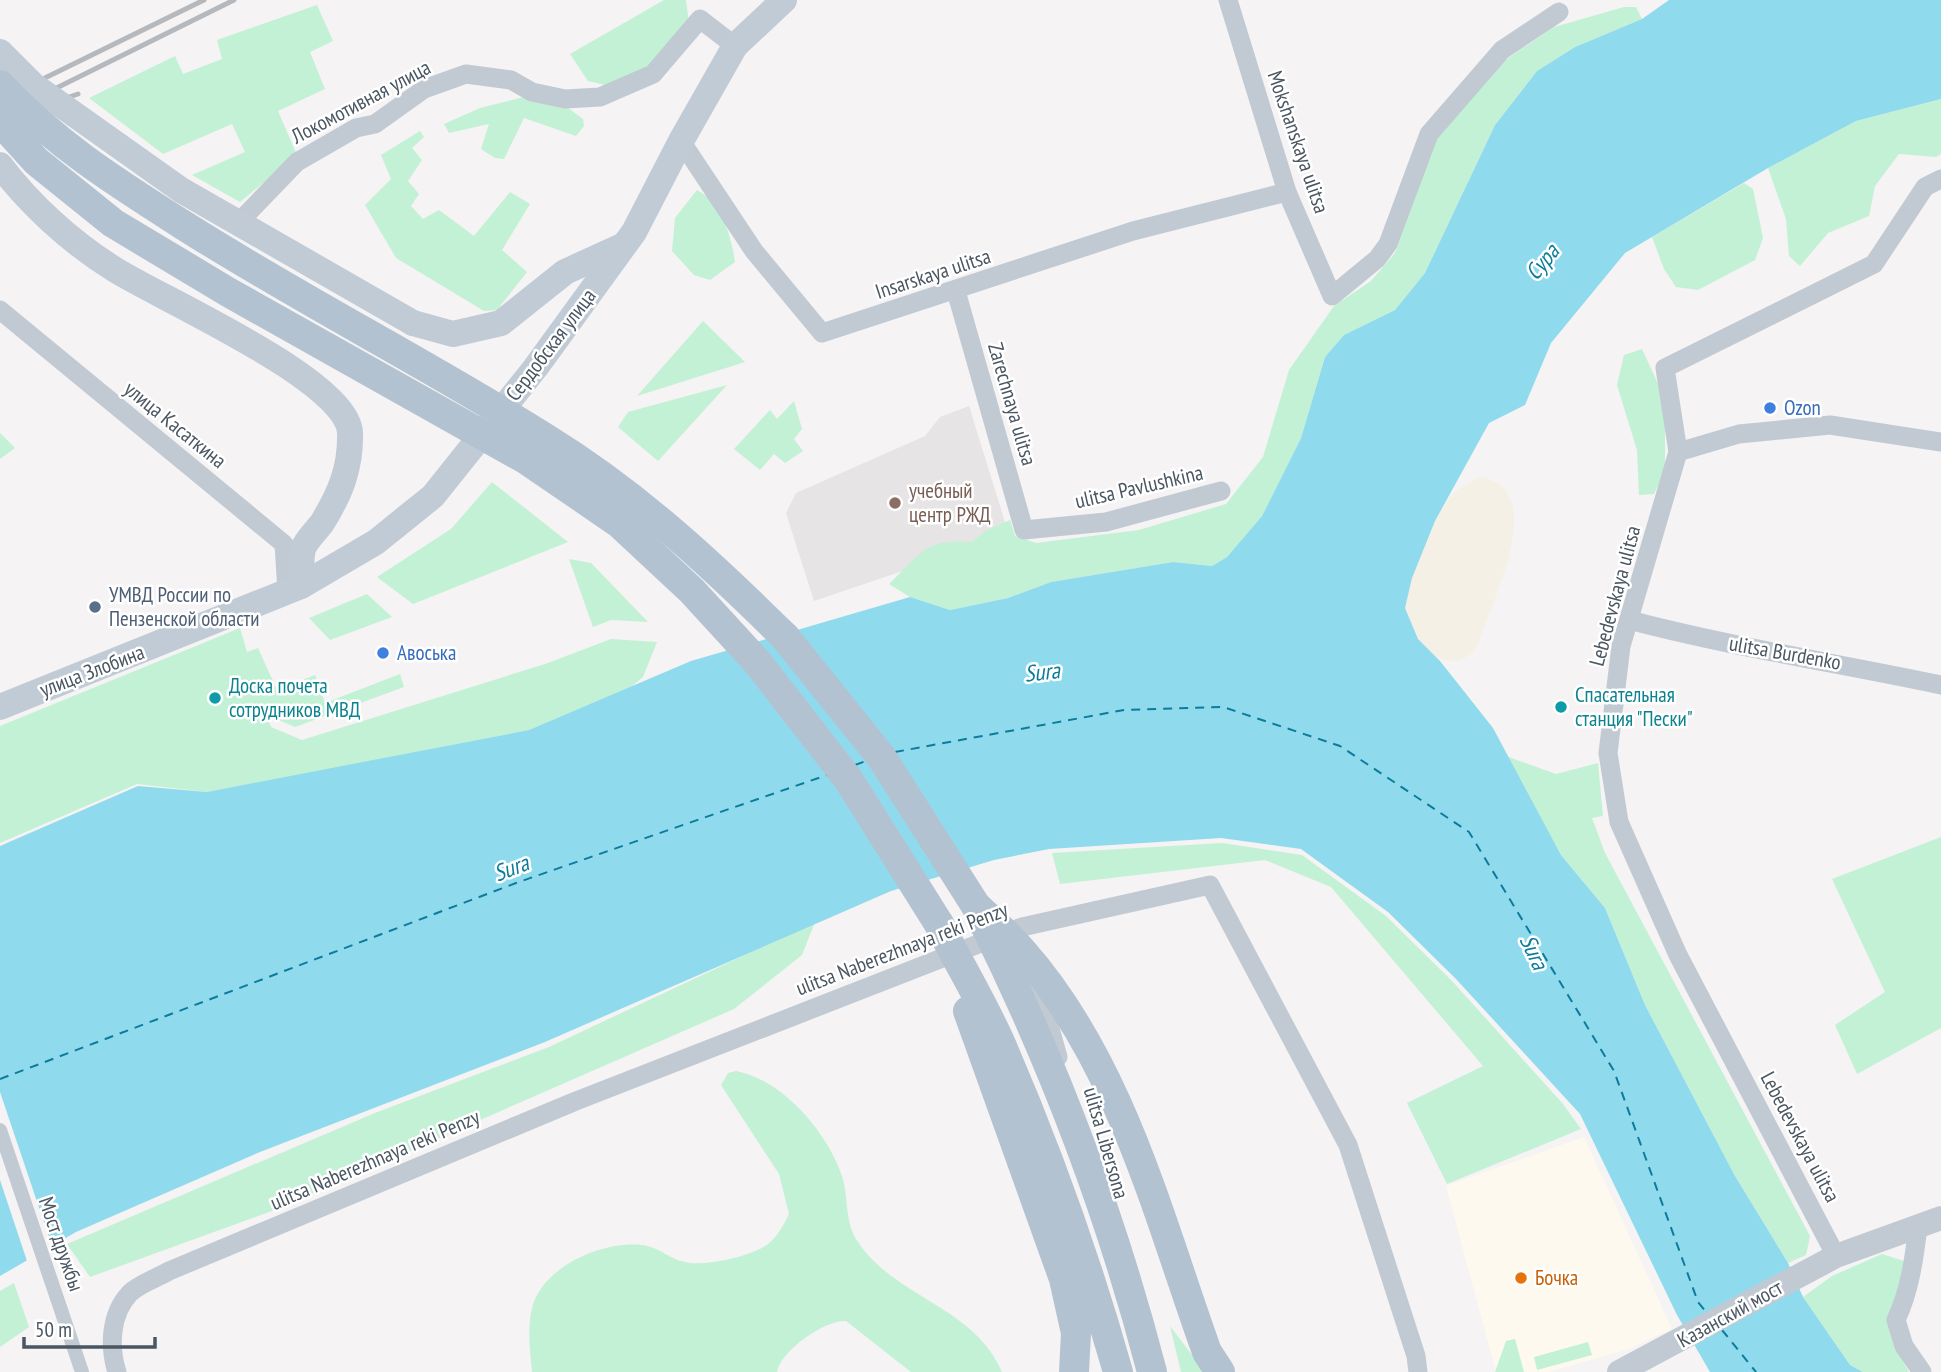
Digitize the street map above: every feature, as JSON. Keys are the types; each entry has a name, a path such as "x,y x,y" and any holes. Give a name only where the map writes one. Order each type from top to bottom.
{"main road":[{"name":"Сердобская улица","path":"294,589 376,542 433,496 536,367 626,244 735,47 784,0"},
{"path":"0,52 33,85 181,190 413,323 453,334 501,323 565,272 626,244"},
{"path":"0,85 25,112 86,163 250,268 545,437 635,498 710,564 785,637 882,758 976,906 1036,1028 1086,1155 1130,1287 1152,1372"},
{"path":"0,121 36,161 113,223 228,292 527,460 619,523 692,591 758,663 848,779 939,924 999,1040 1048,1159 1090,1274 1118,1372"},
{"path":"0,165 24,193 112,268 279,359 330,397 350,429 349,470 321,524 303,547 294,589"},
{"name":"улица Злобина","path":"0,707 294,589"},
{"path":"976,906 1022,950 1066,1011 1097,1065 1123,1117 1207,1352 1220,1372"},
{"path":"939,924 980,1049 1064,1279 1076,1333 1074,1372"}],"street":[{"name":"Mokshanskaya ulitsa","path":"1228,0 1287,192 1332,296 1377,259 1388,244 1429,134 1502,50 1559,12"},
{"name":"Локомотивная улица","path":"240,221 297,162 356,128 375,124 424,89 466,74 511,80 532,92 565,99 600,97 653,74 700,19 735,47"},
{"name":"Insarskaya ulitsa","path":"681,141 754,251 822,333 1133,231 1287,192"},
{"name":"Lebedevskaya ulitsa","path":"1836,1255 1678,954 1619,822 1608,753 1621,646 1678,452 1665,368 1874,264 1925,187 1941,179"},
{"name":"Zarechnaya ulitsa","path":"956,291 1024,530"},
{"name":"улица Касаткина","path":"0,310 284,544 294,589"},
{"path":"1678,452 1739,433 1830,425 1941,442"},
{"name":"ulitsa Pavlushkina","path":"1024,530 1106,522 1222,491"},
{"name":"ulitsa Burdenko","path":"1629,620 1696,638 1814,658 1941,685"},
{"name":"ulitsa Naberezhnaya reki Penzy","path":"117,1372 111,1353 115,1321 130,1293 169,1271 576,1101 1022,927 1210,885 1348,1146 1416,1356 1418,1372"},
{"name":"ulitsa Libersona","path":"1022,927 1146,1372"},
{"name":"Мост дружбы","path":"0,1130 82,1372"},
{"path":"1836,1255 1941,1218"},
{"path":"1918,1227 1907,1290 1896,1320 1904,1346 1922,1372"},
{"name":"Казанский мост","path":"1619,1372 1836,1255"}],"shaded area":[{"name":"учебный центр РЖД","path":"969,406 1009,535 814,601 786,513 796,493 925,436 940,417"},
{"path":"1584,1137 1672,1329 1629,1349 1548,1372 1496,1372 1446,1186"}],"green space":[{"path":"664,0 686,0 691,38 614,87 588,81 570,54"},
{"path":"317,5 333,41 310,52 325,89 278,111 297,155 240,202 192,175 245,152 232,124 163,154 89,98 175,56 183,74 222,59 217,40"},
{"path":"1624,7 1636,7 1642,19 1575,47 1537,71 1495,125 1425,273 1395,310 1344,335 1325,357 1301,438 1262,516 1227,557 1212,566 1173,562 1051,582 1008,598 950,610 910,597 889,584 924,550 956,541 972,542 985,531 1010,520 1015,536 1036,543 1139,530 1226,504 1263,457 1289,370 1334,306 1371,281 1395,253 1436,139 1504,61 1554,27"},
{"path":"524,97 564,105 583,119 584,126 576,136 524,118 504,159 495,158 481,149 489,124 449,133 444,124 480,108"},
{"path":"1941,99 1941,154 1936,157 1899,154 1875,186 1869,216 1828,233 1800,266 1789,256 1786,219 1768,168 1856,121"},
{"path":"420,131 424,137 412,148 422,160 408,181 419,194 411,206 423,219 439,210 474,236 510,192 530,204 502,250 527,272 497,310 484,311 396,258 365,205 391,179 381,155"},
{"path":"1744,183 1753,189 1763,238 1755,260 1698,290 1676,287 1664,269 1652,237"},
{"path":"697,190 713,203 724,221 735,262 710,280 694,275 672,251 675,218"},
{"path":"703,321 745,362 637,396"},
{"path":"1642,349 1665,399 1665,471 1654,494 1639,495 1637,450 1617,385 1624,355"},
{"path":"727,385 658,461 618,427 628,412"},
{"path":"794,401 802,429 794,439 803,451 785,463 774,454 760,470 734,449 770,410 777,419"},
{"path":"0,433 15,448 0,459"},
{"path":"492,482 568,542 413,604 377,577 451,529"},
{"path":"569,559 591,563 648,622 611,620 593,627"},
{"path":"367,594 392,617 330,640 309,618"},
{"path":"240,628 247,652 258,648 277,690 315,675 325,703 400,674 404,687 295,727 267,715 271,727 302,740 548,663 611,639 657,642 643,677 631,687 529,730 207,792 137,784 0,843 0,726"},
{"path":"1506,756 1556,774 1598,763 1603,816 1592,818 1605,853 1810,1236 1806,1255 1788,1263 1735,1176 1645,1005 1605,908 1561,855"},
{"path":"1941,837 1941,1028 1857,1074 1835,1025 1885,992 1832,879"},
{"path":"1222,843 1302,855 1386,916 1452,981 1563,1104 1581,1129 1447,1184 1407,1103 1483,1066 1331,887 1265,860 1060,884 1052,853"},
{"path":"815,922 802,955 734,1009 272,1211 90,1277 67,1244 375,1113 549,1047"},
{"path":"736,1071 770,1085 801,1110 826,1142 835,1159 842,1176 851,1226 858,1242 892,1277 973,1332 989,1350 1002,1372 911,1372 846,1321 827,1325 805,1338 786,1355 777,1372 532,1372 529,1332 532,1308 538,1293 548,1280 576,1260 609,1247 641,1245 685,1262 715,1262 761,1248 772,1241 780,1231 789,1214 779,1174 721,1085 728,1073"},
{"path":"1882,1254 1904,1261 1895,1347 1909,1372 1863,1372 1850,1365 1803,1297 1832,1276"},
{"path":"14,1283 29,1327 0,1347 0,1291"},
{"path":"1170,1326 1205,1372 1181,1372"},
{"path":"1515,1339 1524,1372 1495,1372 1506,1341"},
{"path":"1588,1342 1592,1355 1537,1370 1534,1357"}],"sand":[{"path":"1479,477 1501,485 1512,502 1514,524 1502,578 1477,647 1466,657 1454,661 1432,654 1422,645 1408,621 1406,598 1422,549 1438,516 1452,495"}],"water":[{"path":"1669,0 1941,0 1941,99 1856,121 1768,168 1625,253 1551,343 1525,405 1489,423 1435,521 1412,578 1405,608 1418,639 1440,661 1493,728 1561,855 1605,908 1645,1005 1735,1176 1788,1263 1803,1297 1850,1365 1863,1372 1710,1372 1677,1315 1580,1114 1456,979 1388,912 1301,849 1221,838 1049,849 994,860 891,891 545,1042 260,1152 76,1232 0,1276 0,846 138,786 207,792 529,730 691,661 910,597 950,610 1008,598 1051,582 1173,562 1212,566 1227,557 1262,516 1301,438 1325,357 1344,335 1395,310 1425,273 1495,125 1537,71 1575,47 1642,19"}],"pier":[{"path":"0,1092 53,1249 28,1264 0,1180"}],"ferry route":[{"path":"895,752 1124,710 1223,707 1340,746 1469,832 1614,1071 1698,1302 1707,1313"},
{"path":"855,765 866,761"},
{"path":"0,1079 516,883 827,775"},
{"path":"1722,1330 1756,1372"}],"railway":[{"path":"0,100 204,0"},
{"path":"0,116 234,0"},
{"path":"28,111 78,94"}],"place":[{"name":"Ozon","path":"1770,408"},
{"name":"учебный центр РЖД","path":"895,503"},
{"name":"УМВД России по Пензенской области","path":"95,607"},
{"name":"Авоська","path":"383,653"},
{"name":"Доска почета сотрудников МВД","path":"215,698"},
{"name":"Спасательная станция \"Пески\"","path":"1561,707"},
{"name":"Бочка","path":"1521,1278"}],"water label":[{"name":"Сура","path":"1542,262"},
{"name":"Sura","path":"1042,672"},
{"name":"Sura","path":"511,868"},
{"name":"Sura","path":"1534,952"}]}
